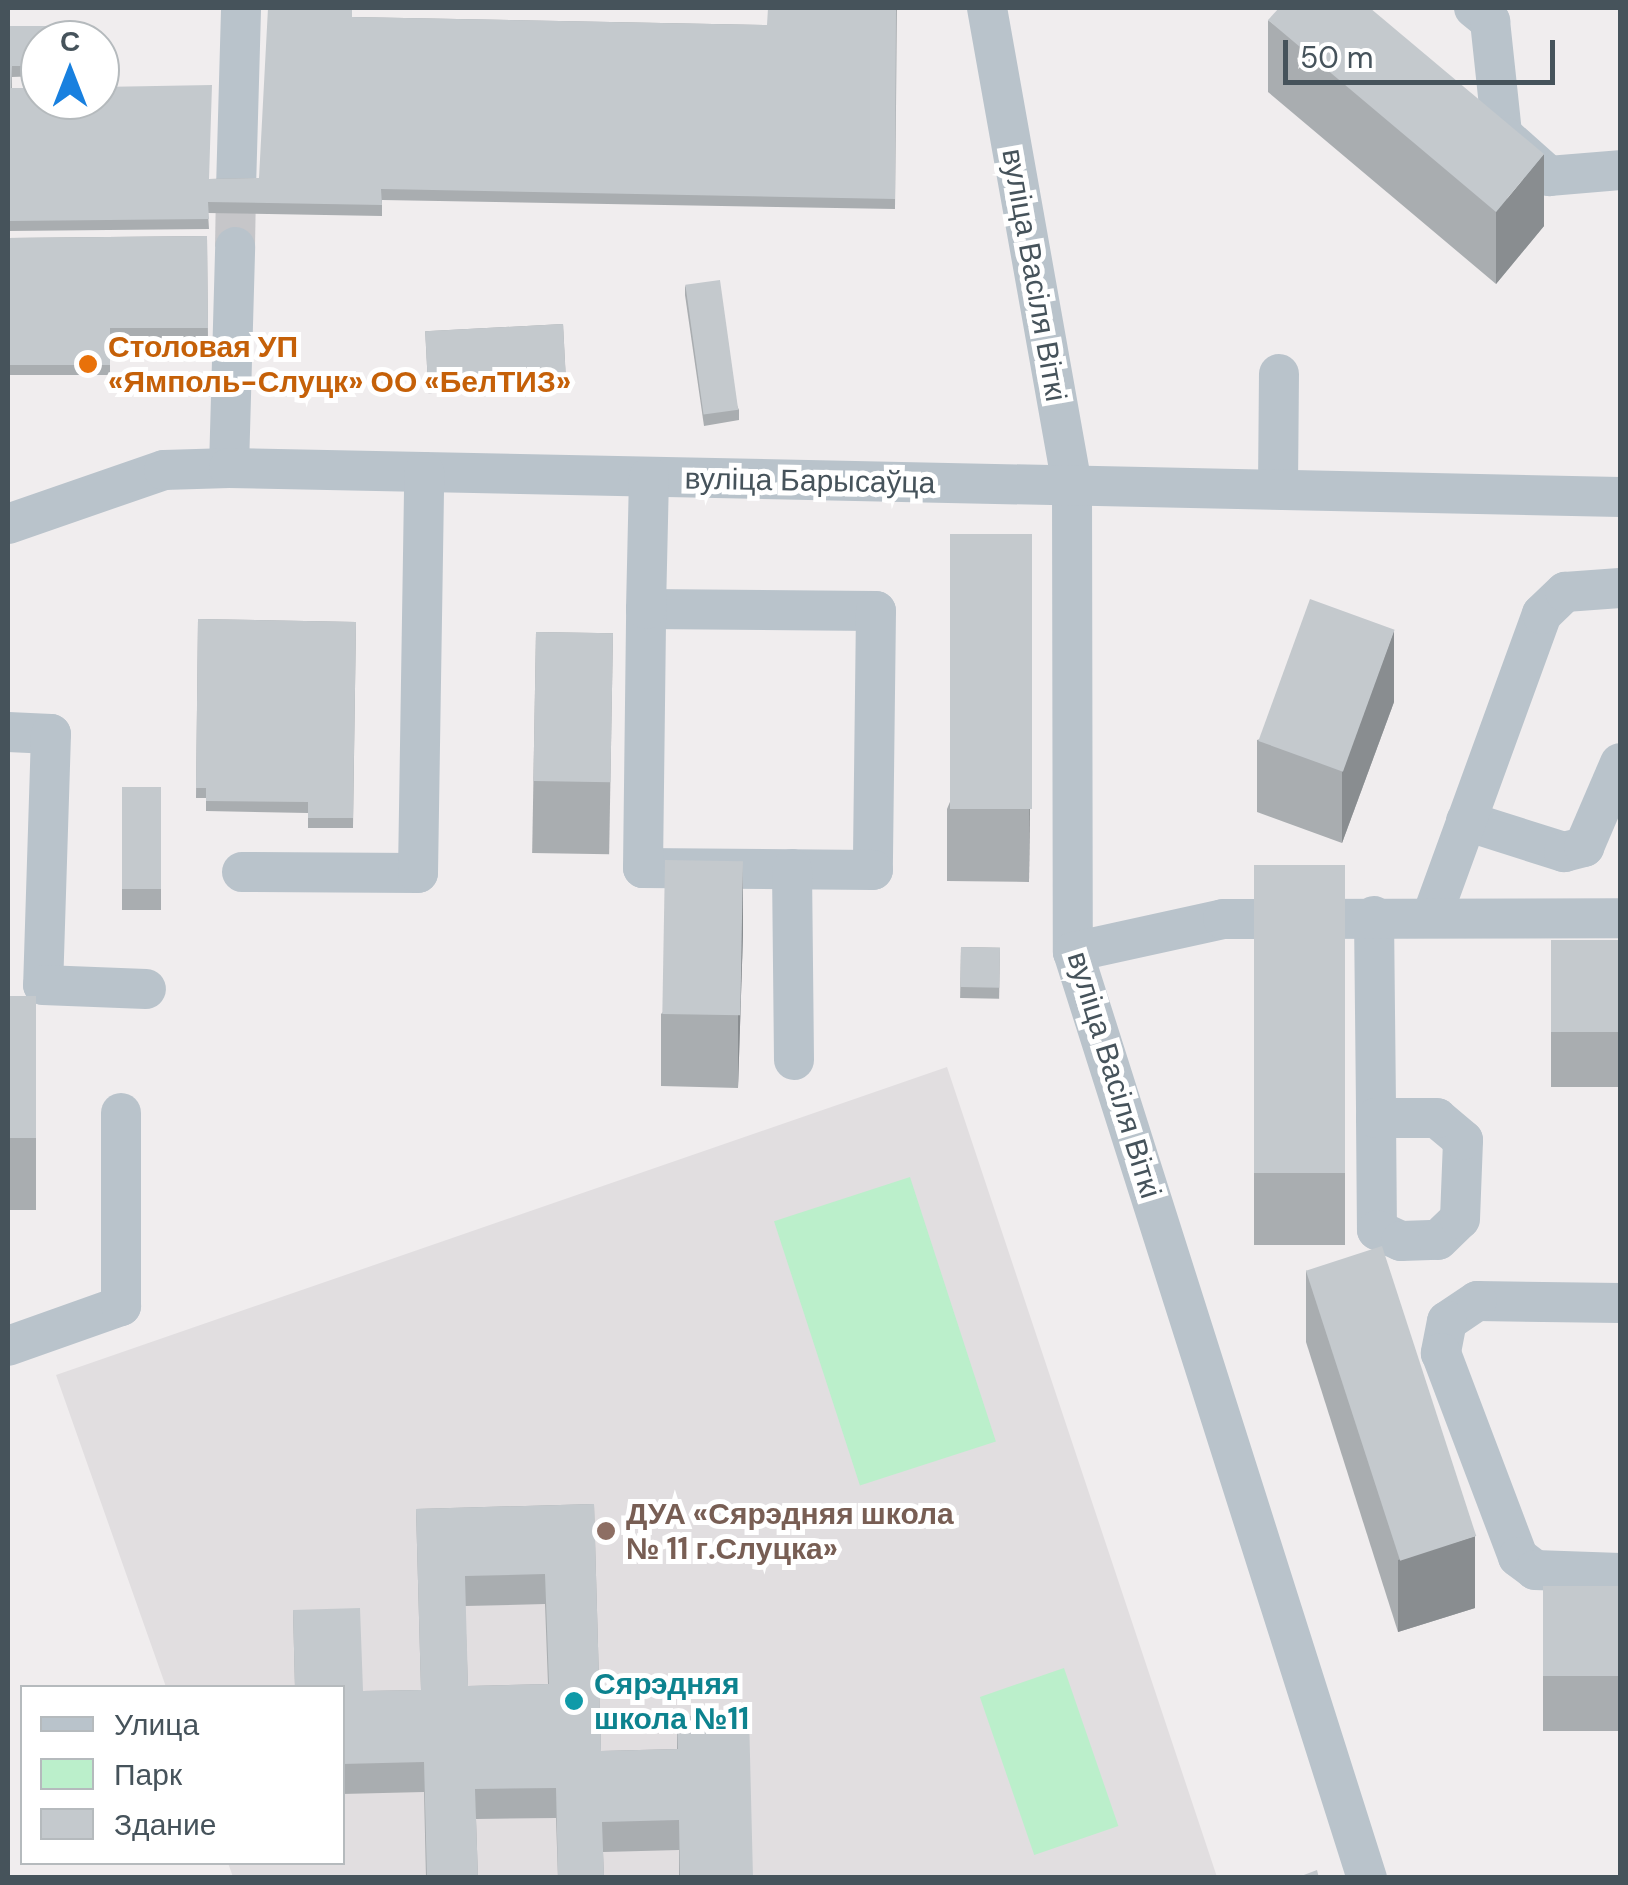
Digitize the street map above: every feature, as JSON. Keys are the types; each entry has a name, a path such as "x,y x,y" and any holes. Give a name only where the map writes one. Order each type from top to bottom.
{"street":[{"path":"236,189 241,8"},
{"name":"вуліца Васіля Віткі","path":"987,8 1072,487 1073,952 1367,1878"},
{"path":"1474,8 1490,21 1502,134"},
{"path":"1459,96 1549,176 1620,170"},
{"path":"230,468 234,247"},
{"path":"1278,488 1280,374"},
{"name":"вуліца Барысаўца","path":"8,524 164,470 230,468 1620,497"},
{"path":"242,872 418,873 424,472"},
{"path":"646,609 876,610 873,870 643,868 646,609 649,477"},
{"path":"1432,916 1542,614 1565,592 1620,588"},
{"path":"8,732 50,734 43,985 146,989"},
{"path":"1466,821 1564,852 1584,847 1620,763"},
{"path":"792,869 794,1060"},
{"path":"1073,952 1223,920 1374,916 1620,918"},
{"path":"1374,916 1376,1118"},
{"path":"8,1346 121,1306 121,1113"},
{"path":"1620,1302 1477,1300 1447,1321 1442,1353 1518,1556 1535,1570 1620,1572"}],"shaded area":[{"name":"ДУА «Сярэдняя школа № 11 г.Слуцка»","path":"947,1067 1217,1877 233,1877 229,1865 345,1865 345,1685 165,1685 56,1375"}],"green space":[{"path":"910,1177 996,1441 860,1486 774,1221"},
{"path":"1064,1668 1118,1826 1034,1855 980,1697"}],"building":[{"path":"268,8 352,8 352,17 767,25 768,8 896,8 895,199 381,189 382,205 208,202 209,219 8,221 8,26 20,26 20,66 12,66 11,88 20,88 20,120 120,120 120,87 212,85 209,179 259,178"},
{"path":"1279,8 1370,8 1544,154 1496,212 1268,20"},
{"path":"207,236 208,328 110,328 110,365 8,365 8,238"},
{"path":"720,280 738,410 704,415 685,285"},
{"path":"563,324 566,376 428,383 425,331"},
{"path":"950,534 1032,534 1032,809 950,809"},
{"path":"1310,599 1395,630 1343,772 1258,741"},
{"path":"198,619 356,622 353,818 308,818 308,802 206,801 206,788 196,788"},
{"path":"536,632 613,633 610,782 533,781"},
{"path":"122,787 161,787 161,889 122,889"},
{"path":"665,860 743,861 740,1015 662,1014"},
{"path":"1254,865 1345,865 1345,1173 1254,1173"},
{"path":"1551,940 1620,940 1620,1032 1551,1032"},
{"path":"961,947 1000,948 999,988 960,987"},
{"path":"8,996 36,996 36,1138 8,1138"},
{"path":"1382,1246 1476,1536 1400,1561 1306,1271"},
{"name":"Сярэдняя школа №11","path":"594,1504 601,1751 678,1749 677,1716 749,1715 753,1878 680,1878 679,1820 602,1822 604,1878 558,1878 556,1788 475,1789 478,1878 427,1878 424,1762 345,1764 345,1685 295,1685 293,1610 360,1608 363,1691 421,1690 416,1509","holes":["545,1574 549,1684 468,1686 465,1576"]},
{"path":"1543,1586 1620,1586 1620,1676 1543,1676"},
{"path":"1317,1870 1319,1878 1296,1878"}],"tunnel":[{"path":"235,247 236,189"}],"place":[{"name":"Столовая УП «Ямполь-Слуцк» ОО «БелТИЗ»","path":"88,364"},
{"name":"ДУА «Сярэдняя школа № 11 г.Слуцка»","path":"606,1531"},
{"name":"Сярэдняя школа №11","path":"574,1701"}]}
